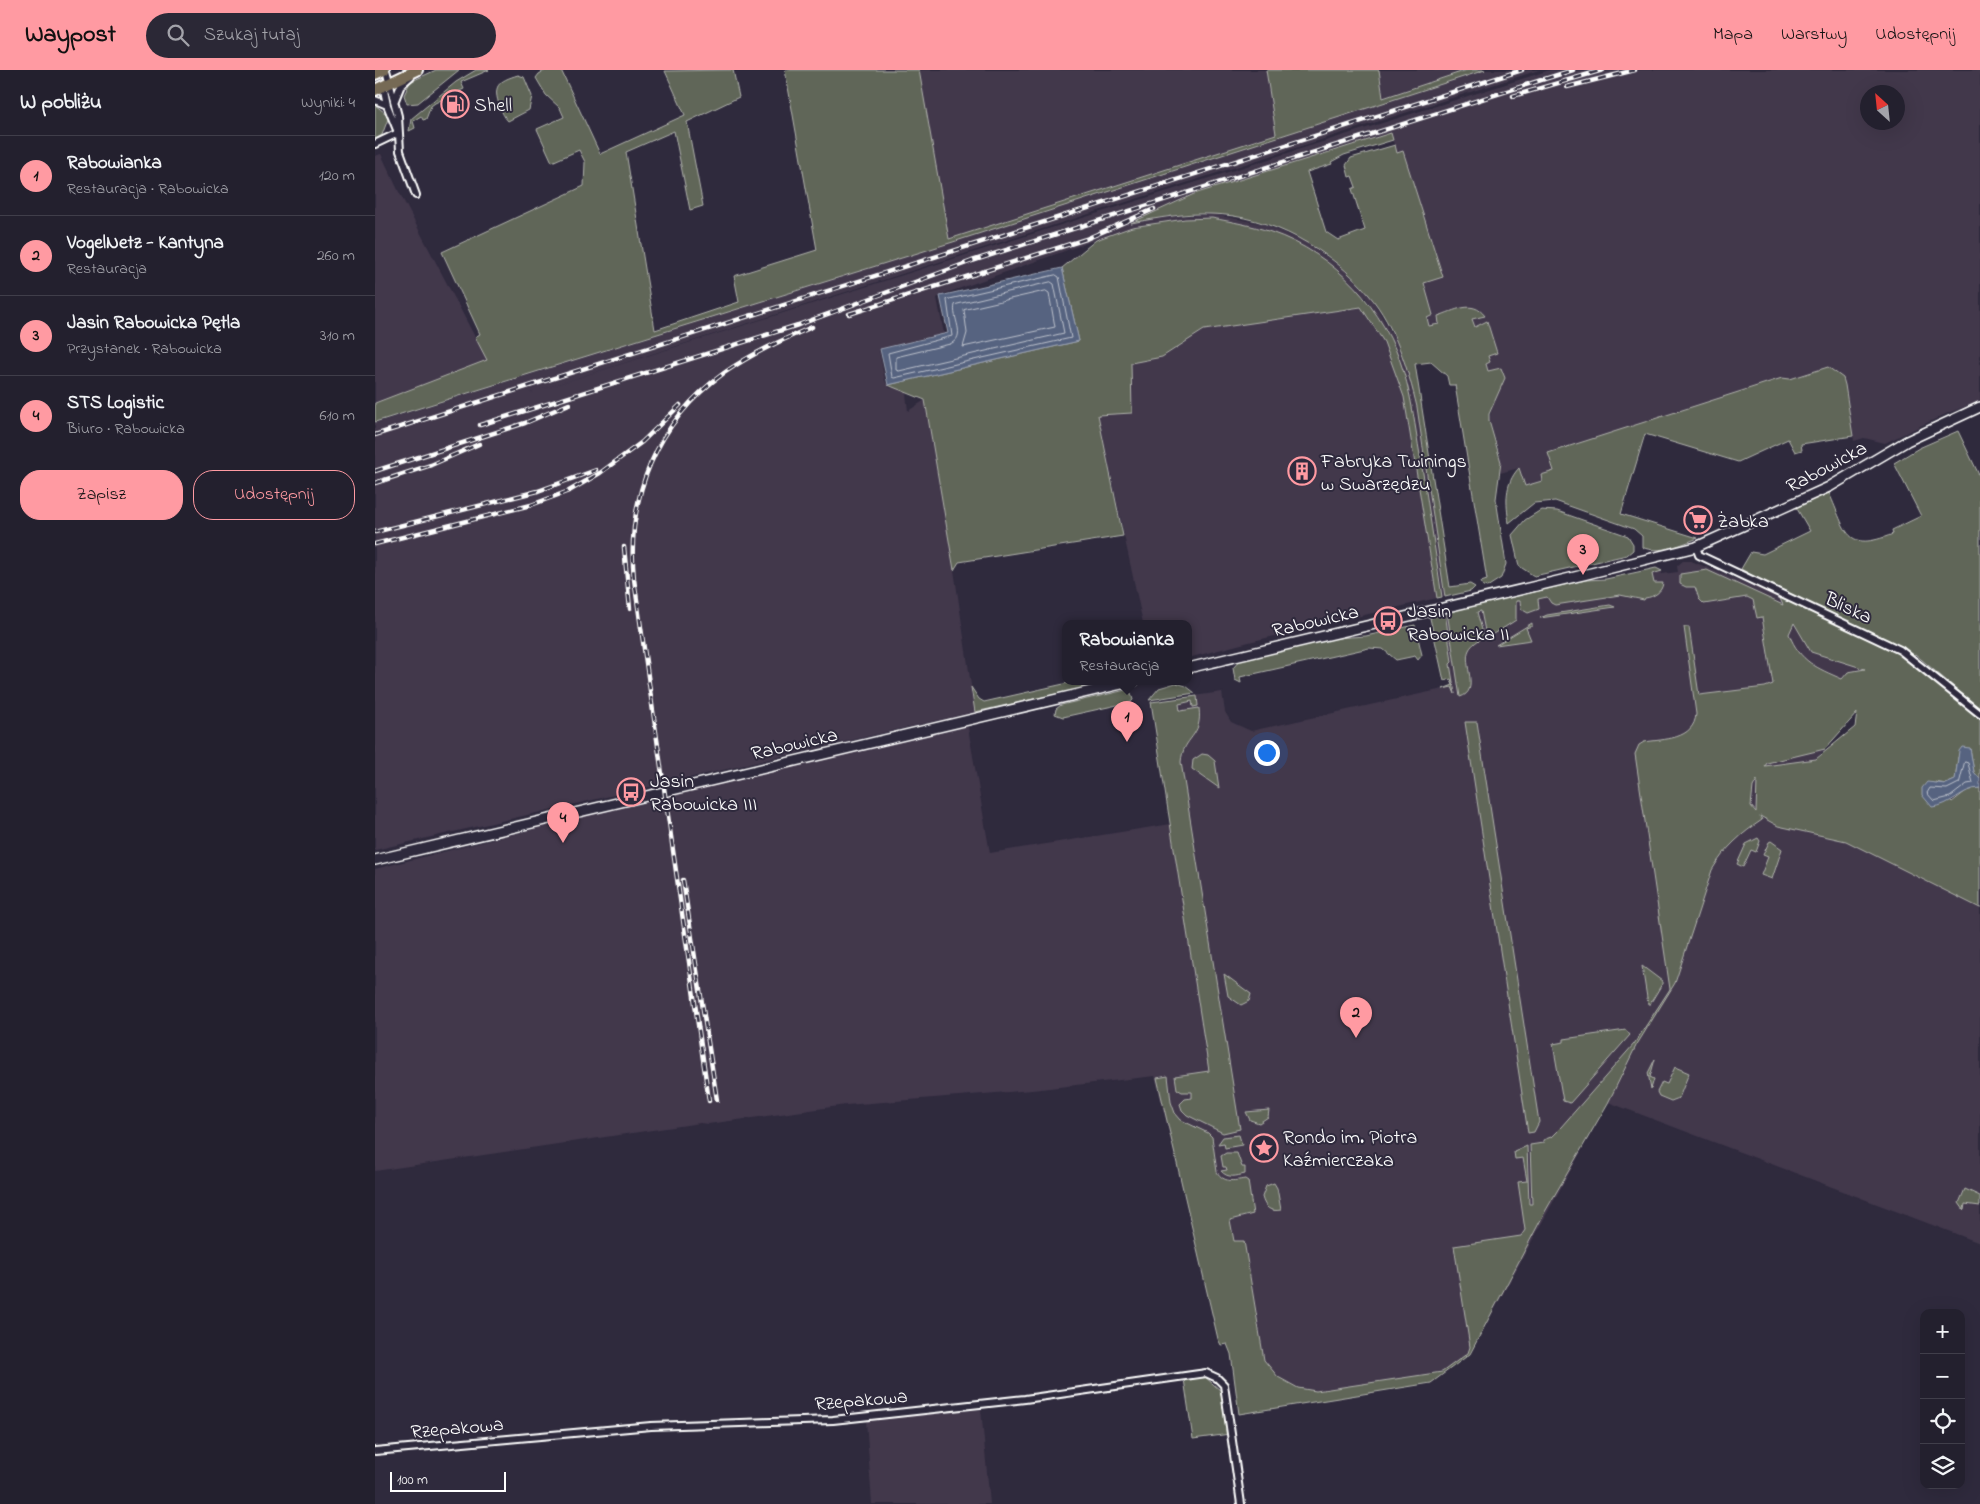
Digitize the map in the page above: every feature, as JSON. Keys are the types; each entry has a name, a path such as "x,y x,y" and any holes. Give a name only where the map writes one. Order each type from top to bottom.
{"main road":[{"path":"375,74 385,70"},
{"path":"382,86 418,70"}],"street":[{"path":"385,70 382,86 398,133"},
{"path":"394,102 401,85 418,70"},
{"path":"382,86 394,102 398,116 399,151 416,195"},
{"path":"375,100 387,105"},
{"path":"375,144 398,133"},
{"name":"Rabowicka","path":"1192,667 1583,575 1696,546 1829,487 1907,441 1980,407"},
{"name":"Bliska","path":"1696,546 1699,555 1900,650 1980,714"},
{"name":"Rabowicka","path":"375,860 1117,685"},
{"name":"Rzepakowa","path":"375,1451 651,1426 833,1420 1025,1399 1206,1373 1224,1384 1241,1504"}],"shaded area":[{"path":"919,70 1266,70 1276,134 948,239"},
{"path":"1379,70 1467,70 1383,98"},
{"path":"1485,70 1539,70 530,393 1550,70 1980,70 1980,401 1948,413 1885,443 1864,438 1854,441 1845,384 1842,378 1828,367 1790,379 1782,378 1548,453 1554,471 1543,481 1525,486 1519,468 1500,473 1500,455 1489,421 1501,368 1488,372 1486,364 1488,356 1497,353 1487,321 1475,327 1472,319 1480,315 1481,318 1484,314 1479,309 1438,316 1439,324 1429,326 1427,317 1433,315 1424,283 1443,277 1403,151 1397,153 1390,133 1194,194 1134,222 1157,218 1212,214 1263,224 1306,242 1345,270 1370,296 1395,339 1411,380 1417,407 1445,597 1442,597 1411,404 1404,374 1388,333 1366,298 1212,218 1185,219 1132,227 941,295 937,298 944,334 879,349 885,381 890,388 905,385 908,411 925,400 954,570 975,712 375,850 375,423 953,242"},
{"path":"381,154 487,360 375,403 375,156"},
{"path":"1361,307 1384,342 1404,397 1437,598 1192,657 1192,620 1142,620 1098,415 1132,413 1131,363 1162,357 1204,330"},
{"path":"1683,561 1691,561 1795,603 1885,680 1765,818 1778,826 1846,841 1980,908 1980,1243 1608,1102 1470,1354 1432,1383 1239,1414 1231,1354 1227,1344 1221,1345 1155,1076 1032,1090 846,1105 708,1124 700,1123 375,1171 375,869 664,796 965,726 968,728 990,853 1171,824 1151,702 1222,692 1225,712 1231,722 1251,731 1452,687 1450,664 1452,662 1445,612 1447,612 1455,661 1452,613 1661,571 1662,574 1678,572 1677,566"},
{"path":"981,1409 990,1504 872,1504 866,1420"}],"green space":[{"path":"436,70 459,70 418,103 407,104 404,95 410,82"},
{"path":"476,70 489,70 461,82 464,89 431,106 426,119 423,120 421,116 413,121 415,128 409,131 411,119 456,82"},
{"path":"546,70 561,70 600,154 685,115 665,71 733,70 739,97 687,122 703,206 690,210 674,131 626,152 655,330 739,302 734,276 817,250 785,70 919,70 949,239 1276,134 1266,70 1379,70 1383,98 1467,70 1485,70 953,242 375,422 375,403 487,360 475,337 480,334 442,252 584,186 585,162 579,150 552,162 537,129 564,117 560,108 546,95 536,78"},
{"path":"518,75 524,77 532,96 529,110 508,121 500,107 497,89 501,82"},
{"path":"375,105 384,112 388,119 382,135 375,139"},
{"path":"1391,133 1393,140 1344,155 1331,162 1332,164 1307,172 1326,232 1338,240 1365,230 1352,189 1356,187 1352,176 1349,177 1346,165 1351,158 1395,145 1397,153 1403,151 1443,277 1424,283 1433,315 1427,318 1429,326 1439,324 1438,316 1469,307 1475,308 1485,316 1472,319 1475,327 1487,321 1497,353 1488,356 1490,362 1486,364 1488,371 1501,368 1505,378 1489,414 1489,421 1501,462 1496,499 1506,564 1501,578 1487,587 1483,586 1481,582 1487,580 1455,385 1449,385 1447,376 1431,362 1415,364 1450,587 1470,584 1475,587 1471,591 1445,597 1417,407 1405,363 1393,334 1369,295 1337,264 1318,250 1277,228 1255,221 1233,216 1191,214 1131,223 1194,194"},
{"path":"1212,218 1271,232 1316,254 1336,269 1354,287 1384,327 1395,349 1409,393 1442,597 1437,598 1404,397 1384,342 1361,307 1204,330 1162,357 1131,363 1132,413 1098,415 1123,536 959,562 954,570 925,400 888,385 1079,341 1062,268 1096,240 1132,227 1185,219"},
{"path":"1828,367 1843,378 1853,436 1801,444 1802,450 1795,452 1788,439 1738,462 1645,434 1621,514 1698,538 1670,548 1648,549 1642,547 1642,536 1634,529 1555,501 1534,503 1509,523 1507,494 1514,474 1519,468 1525,486 1542,481 1541,475 1554,471 1548,453 1782,378 1790,379"},
{"path":"1958,431 1980,477 1980,709 1915,654 1908,659 1980,718 1980,779 1974,772 1970,748 1958,757 1955,780 1946,784 1935,782 1952,802 1970,788 1980,788 1980,908 1846,841 1778,826 1760,816 1762,820 1734,842 1712,870 1675,983 1636,1046 1608,1103 1546,1210 1470,1354 1431,1383 1239,1414 1231,1354 1227,1344 1221,1345 1218,1339 1157,1078 1168,1076 1171,1102 1175,1113 1181,1120 1208,1133 1212,1137 1217,1172 1220,1176 1226,1180 1245,1179 1248,1181 1253,1214 1230,1220 1234,1241 1244,1241 1264,1360 1278,1377 1298,1388 1316,1391 1442,1372 1468,1353 1470,1347 1454,1246 1521,1236 1525,1230 1518,1182 1527,1181 1523,1158 1515,1159 1514,1152 1527,1146 1529,1204 1532,1204 1530,1145 1543,1143 1543,1140 1551,1137 1561,1127 1634,1044 1670,989 1635,754 1639,745 1644,742 1677,737 1690,729 1694,723 1696,714 1684,627 1689,627 1699,695 1765,687 1773,684 1762,617 1757,618 1753,600 1747,597 1704,604 1699,599 1695,587 1686,587 1680,584 1680,574 1707,570 1783,605 1775,588 1741,569 1751,552 1763,554 1810,531 1796,507 1829,493 1845,528 1856,540 1865,541 1893,534 1892,530 1921,516 1894,463 1919,448","holes":["1794,623 1811,652 1865,669 1848,672 1842,679 1810,663 1793,644 1789,634","1857,713 1855,727 1816,759 1765,766 1767,763 1825,749","1757,780 1756,812 1751,806 1753,787"]},
{"path":"1541,510 1557,511 1628,536 1633,544 1633,550 1627,555 1534,576 1519,566 1512,535 1525,520"},
{"path":"1656,568 1662,571 1652,574 1654,583 1663,583 1661,589 1657,594 1644,600 1620,595 1555,605 1547,597 1538,599 1539,609 1528,613 1521,609 1520,601 1516,601 1516,620 1491,636 1490,634 1486,636 1481,611 1477,612 1484,637 1469,650 1467,656 1469,689 1466,694 1460,697 1447,612 1586,580 1606,579"},
{"path":"1610,605 1615,607 1540,618 1547,615"},
{"path":"1445,612 1455,694 1452,687 1443,689 1453,685 1451,679 1444,681 1430,618"},
{"path":"1532,623 1532,626 1526,628 1531,640 1496,645"},
{"path":"1415,625 1422,655 1418,660 1415,656 1396,660 1383,649 1369,648 1240,677 1241,683 1235,680 1233,668 1240,660 1336,638 1366,636"},
{"path":"1062,684 1097,685 975,712 971,687 979,699 984,702"},
{"path":"1169,685 1183,685 1195,693 1149,700 1159,688"},
{"path":"1126,690 1131,693 1133,700 1131,702 1063,717 1055,714 1056,709 1061,705"},
{"path":"1197,696 1198,706 1193,707 1192,701 1179,704 1180,711 1199,708 1196,731 1185,747 1181,762 1240,1129 1223,1133 1187,1115 1182,1110 1180,1104 1185,1099 1192,1098 1192,1092 1182,1092 1177,1089 1175,1076 1209,1071 1151,702"},
{"path":"1465,722 1477,722 1539,1122 1534,1132 1528,1133"},
{"path":"1202,754 1208,755 1215,761 1219,788 1192,769 1193,760"},
{"path":"1758,838 1760,841 1756,852 1751,850 1743,867 1737,864 1746,844"},
{"path":"1771,841 1782,849 1772,879 1761,875 1768,857 1763,855"},
{"path":"1642,966 1662,981 1650,1004 1648,1004"},
{"path":"1224,974 1251,994 1249,1001 1241,1005 1228,996"},
{"path":"1626,1030 1630,1035 1570,1103 1563,1101 1553,1044 1564,1042 1564,1039"},
{"path":"1655,1059 1650,1077 1654,1079 1651,1089 1648,1073"},
{"path":"1675,1067 1689,1073 1679,1098 1671,1101 1659,1096 1657,1092 1662,1082 1667,1084"},
{"path":"1269,1110 1268,1117 1259,1123 1250,1120 1246,1112"},
{"path":"1239,1135 1242,1145 1225,1148 1224,1143 1218,1144 1223,1137"},
{"path":"1263,1136 1272,1139 1275,1148 1272,1157 1263,1160 1254,1157 1251,1148 1254,1139"},
{"path":"1226,1153 1237,1153 1242,1167 1245,1167 1245,1174 1229,1176 1221,1171 1227,1170 1226,1167 1223,1167 1221,1156"},
{"path":"1274,1183 1277,1188 1281,1210 1269,1208 1262,1197 1266,1186"},
{"path":"1965,1189 1980,1196 1980,1206 1965,1204 1964,1210 1959,1203"},
{"path":"1204,1376 1221,1391 1230,1434 1193,1439 1184,1379"}],"water":[{"path":"1062,268 1079,341 888,385 880,349 948,333 940,296"},
{"path":"1962,747 1970,748 1974,772 1980,779 1980,788 1968,791 1945,804 1932,807 1922,795 1922,788 1927,782 1946,784 1955,780 1959,751"}],"railway":[{"path":"375,435 1522,70"},
{"path":"480,425 798,325 972,261 1573,70"},
{"path":"1513,96 1603,70"},
{"path":"1567,87 1635,70"},
{"path":"849,314 1086,239 1154,209"},
{"path":"709,1101 634,579 635,519 641,491 651,464 664,438 680,414 700,393 734,366 812,327"},
{"path":"375,471 525,423 569,404"},
{"path":"375,544 531,505 569,491 600,473 642,442 680,405"},
{"path":"375,483 431,465 479,444"},
{"path":"375,532 538,491 596,470"},
{"path":"624,547 630,609"},
{"path":"683,880 717,1100"}],"place":[{"name":"Shell","path":"455,104"},
{"name":"Fabryka Twinings w Swarzędzu","path":"1302,471"},
{"name":"Żabka","path":"1698,520"},
{"name":"Jasin Rabowicka Pętla","path":"1583,575"},
{"name":"Jasin Rabowicka II","path":"1388,621"},
{"name":"Rabowianka","path":"1127,742"},
{"name":"Jasin Rabowicka III","path":"631,792"},
{"name":"STS Logistic","path":"563,843"},
{"name":"VogelNetz - Kantyna","path":"1356,1038"},
{"name":"Rondo im. Piotra Kaźmierczaka","path":"1264,1148"}]}
